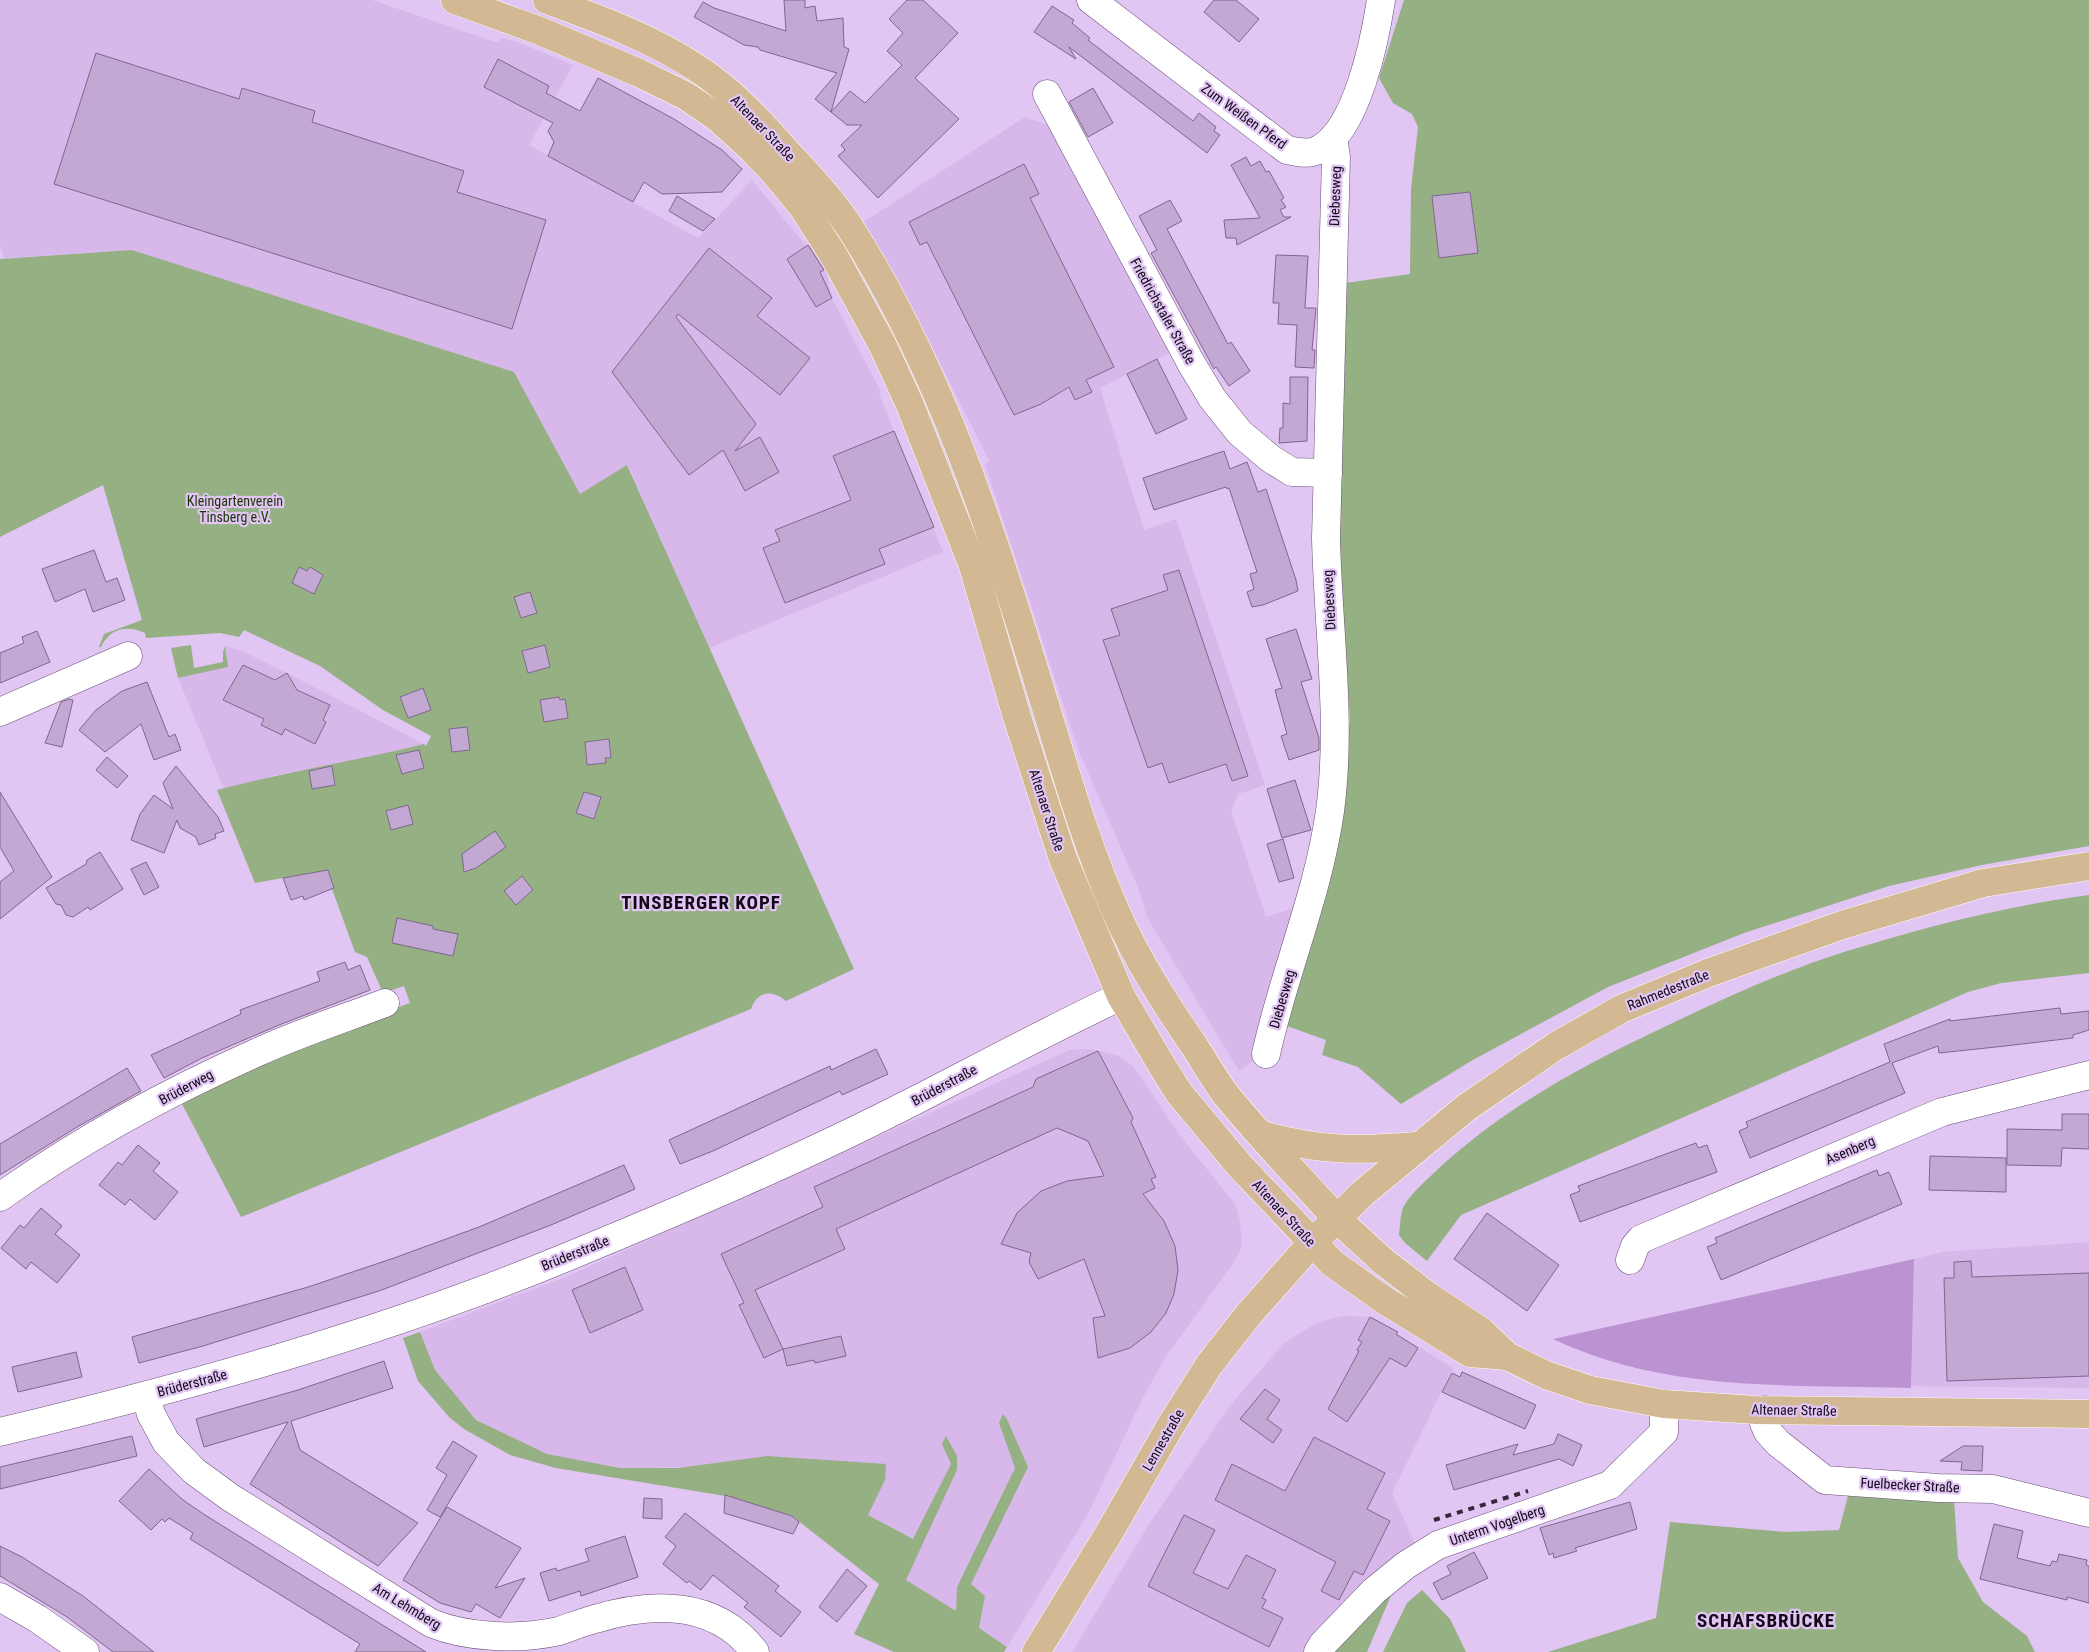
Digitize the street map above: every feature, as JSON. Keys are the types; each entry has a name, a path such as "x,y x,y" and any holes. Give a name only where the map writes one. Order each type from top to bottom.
{"main road":[{"name":"Altenaer Straße","path":"455,0 540,30 639,73 686,96 725,124 773,171 802,206 824,238 882,344 910,404 973,566 1063,859 1121,996 1179,1093 1244,1171 1312,1243 1353,1280 1438,1335 1470,1353 1507,1356"},
{"name":"Altenaer Straße","path":"540,30 550,0 604,21 652,43 698,69 726,90 806,172 847,224 906,330 937,392 999,556 1071,789 1101,877 1118,919 1151,981 1225,1093 1337,1219 1384,1262 1428,1296 1482,1332 1507,1356 1546,1375 1590,1390 1664,1404 1765,1410 2089,1414"},
{"path":"882,344 906,330"},
{"path":"910,404 937,392"},
{"path":"973,566 999,556"},
{"path":"988,618 1016,608"},
{"name":"Rahmedestraße","path":"1312,1243 1417,1146 1475,1101 1556,1046 1621,1009 1708,973 1852,922 1983,883 2089,866"},
{"path":"1121,996 1151,981"},
{"path":"1262,1135 1326,1149 1368,1150 1417,1146"},
{"name":"Lennestraße","path":"1036,1652 1209,1365 1249,1314 1312,1243"}],"street":[{"name":"Zum Weißen Pferd","path":"1091,0 1288,150 1311,153 1319,150 1333,138 1360,89 1372,49 1381,0"},
{"name":"Friedrichstaler Straße","path":"1047,94 1186,355 1212,398 1240,433 1283,467 1292,472 1328,473"},
{"name":"Diebesweg","path":"1266,1054 1320,867 1330,810 1334,766 1335,695 1328,597 1328,473 1336,157 1333,138"},
{"path":"0,712 128,656"},
{"name":"Brüderstraße","path":"0,1432 146,1396 312,1349 558,1261 654,1221 852,1131 1121,996"},
{"name":"Brüderweg","path":"0,1197 76,1146 221,1069 267,1048 385,1003"},
{"name":"Asenberg","path":"1630,1260 1635,1246 1641,1239 1942,1112 2089,1075"},
{"name":"Am Lehmberg","path":"146,1396 151,1414 166,1442 194,1471 231,1498 431,1623 448,1630 469,1635 529,1634 558,1631 604,1616 658,1607 688,1611 716,1619 740,1634 756,1652"},
{"name":"Unterm Vogelberg","path":"1318,1652 1323,1644 1374,1591 1406,1565 1438,1545 1610,1485 1664,1432 1664,1404"},
{"name":"Fuelbecker Straße","path":"1765,1410 1764,1423 1768,1432 1778,1443 1825,1480 1938,1488 1993,1489 2089,1513"},
{"path":"0,1597 38,1619 85,1652"}],"shaded area":[{"path":"0,0 372,0 498,43 501,38 517,42 573,65 529,145 698,238 752,180 806,246 810,244 826,268 831,296 881,392 879,393 943,552 709,648 628,465 580,494 514,372 132,250 4,258 0,244"},
{"path":"1025,117 1052,127 1175,350 1100,388 1144,530 1176,519 1265,785 1238,794 1231,811 1266,917 1301,906 1254,1060 1239,1071 1147,917 1139,890 1078,749 985,464 990,462 928,339 864,222"},
{"path":"225,646 244,652 287,673 424,744 361,760 276,775 224,789 178,678 228,667"},
{"path":"1090,1049 1119,1056 1133,1066 1181,1137 1235,1204 1240,1221 1242,1246 1234,1262 1165,1358 1141,1401 1088,1514 1007,1647 979,1628 985,1596 971,1584 1028,1467 1007,1419 1003,1415 999,1423 1015,1468 957,1587 956,1611 906,1580 957,1470 943,1444 951,1464 914,1539 868,1515 885,1480 886,1464 620,1468 547,1454 476,1420 435,1370 420,1332 566,1277 1070,1050"},
{"path":"2089,1242 2089,1388 1911,1386 1914,1259 1942,1252"},
{"path":"1914,1259 1911,1388 1774,1385 1684,1377 1640,1369 1596,1356 1553,1339"},
{"path":"1342,1316 1370,1317 1398,1332 1397,1334 1453,1368 1392,1493 1416,1546 1327,1621 1303,1652 1072,1652 1148,1526 1229,1407 1284,1343 1318,1322"}],"green space":[{"path":"1404,0 2089,0 2089,846 1982,865 1889,886 1744,933 1608,987 1471,1061 1401,1104 1358,1067 1322,1055 1326,1040 1284,1025 1345,768 1350,720 1339,555 1345,283 1410,274 1411,189 1418,127 1412,114 1393,103 1379,78"},
{"name":"Kleingartenverein Tinsberg e.V.","path":"132,250 514,372 580,494 627,465 854,969 786,1001 776,995 761,995 757,998 751,1009 241,1217 180,1100 354,1023 410,1003 404,986 383,993 367,957 355,952 332,889 334,888 328,870 255,883 217,790 424,744 426,746 431,736 383,710 320,666 244,630 239,637 220,633 146,638 145,633 126,629 114,632 99,647 104,634 142,620 103,485 0,537 0,259"},
{"path":"191,645 194,668 223,662 225,646 228,667 178,678 171,648"},
{"path":"2089,895 2089,973 2001,983 1968,992 1461,1215 1427,1261 1405,1243 1399,1235 1402,1211 1408,1200 1423,1183 1463,1147 1544,1090 1630,1043 1751,987 1797,968 1844,952 1965,918"},
{"path":"420,1332 435,1370 476,1420 547,1454 620,1468 678,1468 767,1456 886,1464 885,1480 868,1515 913,1539 951,1464 942,1444 946,1436 957,1456 957,1470 906,1580 956,1611 957,1587 1015,1468 999,1423 1003,1414 1028,1467 971,1584 985,1596 979,1628 1007,1647 1004,1652 894,1652 854,1634 879,1584 792,1516 725,1496 556,1468 510,1455 464,1429 449,1417 418,1381 403,1338"},
{"path":"1848,1496 1954,1500 1958,1558 1983,1602 2027,1636 2035,1652 1548,1652 1656,1618 1670,1522 1786,1532 1839,1530"},
{"path":"1422,1590 1450,1619 1466,1652 1383,1652 1407,1603"},
{"path":"1392,1593 1367,1652 1335,1652 1354,1628"}],"building":[{"path":"784,0 805,0 805,8 815,6 817,21 843,18 844,47 849,49 831,112 815,99 837,73 760,50 758,47 744,45 694,17 703,2 714,8 786,31"},
{"path":"907,0 923,0 958,33 915,78 959,119 878,198 838,156 845,150 841,145 862,125 847,125 831,112 850,91 865,103 902,65 887,51 903,33 889,19"},
{"path":"1214,0 1236,0 1259,19 1239,42 1204,12"},
{"path":"1052,6 1074,20 1072,23 1090,38 1088,40 1193,121 1199,113 1216,127 1214,131 1220,135 1207,153 1069,47 1076,59 1034,32"},
{"path":"96,53 239,99 242,88 315,111 312,122 464,171 457,192 546,220 512,329 54,184"},
{"path":"498,59 549,86 546,93 580,111 598,78 674,119 722,150 742,169 722,192 662,194 644,182 633,202 548,156 554,142 548,131 553,123 484,87"},
{"path":"1093,88 1113,123 1088,137 1069,102"},
{"path":"1246,157 1251,166 1260,161 1266,172 1269,171 1284,198 1281,200 1286,207 1280,210 1284,217 1291,217 1237,245 1236,238 1226,238 1224,220 1260,218 1231,165"},
{"path":"1024,164 1039,194 1030,198 1114,367 1086,380 1092,392 1075,400 1069,387 1041,404 1014,415 927,242 920,245 909,222"},
{"path":"1470,192 1478,253 1439,258 1432,196"},
{"path":"677,196 715,219 703,231 669,211"},
{"path":"1170,200 1182,221 1167,229 1228,344 1231,342 1250,371 1229,386 1216,367 1214,369 1151,253 1157,250 1139,216"},
{"path":"808,245 824,270 820,272 832,298 816,307 787,259"},
{"path":"709,248 772,298 757,316 810,358 780,395 678,314 676,317 756,424 735,451 760,437 779,472 745,491 723,450 689,475 612,372"},
{"path":"1276,255 1308,256 1305,308 1316,308 1312,350 1315,350 1314,368 1295,367 1297,325 1278,324 1279,303 1273,303"},
{"path":"1157,359 1187,419 1156,434 1127,374"},
{"path":"1290,377 1308,377 1307,441 1279,443 1280,428 1283,428 1283,403 1290,404"},
{"path":"894,431 934,527 879,549 885,564 785,603 763,548 780,541 775,530 851,500 833,456"},
{"path":"1224,451 1230,469 1247,462 1258,492 1266,489 1296,580 1298,591 1263,605 1252,607 1247,592 1254,589 1250,574 1257,572 1229,488 1227,489 1226,487 1154,510 1143,478"},
{"path":"94,550 106,582 117,578 125,600 93,612 85,589 55,602 42,569"},
{"path":"299,567 307,571 310,567 323,575 314,594 292,583"},
{"path":"1179,570 1248,776 1232,781 1226,764 1169,783 1162,763 1148,768 1103,640 1120,635 1111,609 1168,590 1163,575"},
{"path":"530,592 537,613 521,618 514,597"},
{"path":"1296,629 1312,679 1301,682 1319,738 1319,750 1289,760 1281,736 1287,734 1275,690 1282,688 1266,639"},
{"path":"37,631 50,662 0,683 0,653 24,643 22,637"},
{"path":"545,645 550,667 528,673 522,651"},
{"path":"243,665 275,680 287,673 297,690 330,705 323,720 326,722 315,744 285,729 282,735 261,725 264,719 223,700"},
{"path":"147,682 169,737 175,734 181,750 154,760 141,724 105,752 79,730 96,710 122,691"},
{"path":"423,688 431,710 408,718 400,697"},
{"path":"559,697 560,700 565,699 568,718 544,722 540,700"},
{"path":"69,699 73,700 62,747 45,743 61,702"},
{"path":"467,727 470,750 452,752 449,729"},
{"path":"609,739 611,758 605,758 606,763 587,765 585,742"},
{"path":"419,750 424,768 402,774 396,755"},
{"path":"107,757 128,776 117,788 96,770"},
{"path":"176,766 218,817 224,831 215,834 216,838 199,845 196,837 180,828 177,820 164,853 131,840 140,814 154,795 173,809 163,783"},
{"path":"332,766 335,785 312,789 309,771"},
{"path":"1295,780 1311,830 1282,838 1267,789"},
{"path":"0,792 52,877 0,919 0,882 14,871 0,847"},
{"path":"584,792 601,797 594,819 576,813"},
{"path":"408,805 413,824 391,830 386,811"},
{"path":"495,831 506,847 476,868 464,872 462,854"},
{"path":"1283,839 1294,878 1279,882 1267,844"},
{"path":"100,852 123,889 90,910 88,907 73,917 66,915 61,905 56,904 46,888 86,864 87,860"},
{"path":"146,862 159,887 144,895 131,869"},
{"path":"328,870 334,888 304,900 303,896 291,900 283,878"},
{"path":"522,876 533,890 516,905 504,891"},
{"path":"397,918 433,926 433,929 458,934 453,956 392,943"},
{"path":"345,962 348,970 360,965 370,990 279,1025 202,1058 164,1078 151,1055 241,1014 240,1010 320,981 317,972"},
{"path":"2060,1008 2061,1014 2089,1011 2089,1030 2073,1035 2073,1038 1939,1053 1938,1046 1892,1063 1905,1093 1750,1158 1739,1131 1748,1127 1746,1122 1890,1062 1884,1044 1950,1019 1950,1021"},
{"path":"876,1049 888,1074 842,1095 840,1091 713,1151 680,1164 669,1140 830,1066 831,1070"},
{"path":"1098,1051 1133,1118 1131,1122 1156,1177 1151,1179 1155,1188 1143,1194 1164,1221 1175,1246 1178,1270 1174,1294 1166,1313 1151,1332 1130,1348 1098,1358 1093,1318 1105,1316 1084,1259 1038,1279 1029,1262 1031,1253 1001,1244 1017,1213 1041,1191 1067,1181 1104,1176 1088,1141 1057,1128 836,1229 845,1249 755,1290 783,1349 764,1358 739,1305 744,1303 721,1254 823,1207 814,1187 1033,1087 1036,1079"},
{"path":"127,1068 141,1091 77,1127 0,1175 0,1144"},
{"path":"2062,1114 2089,1114 2089,1149 2062,1148 2061,1166 2007,1165 2007,1129 2062,1130"},
{"path":"1696,1143 1698,1148 1707,1145 1717,1172 1580,1222 1570,1195 1580,1191 1578,1186"},
{"path":"138,1145 160,1163 153,1171 178,1192 155,1220 130,1199 125,1205 99,1185 118,1162 122,1165"},
{"path":"1930,1156 2006,1158 2006,1192 1929,1190"},
{"path":"624,1165 635,1189 551,1225 379,1291 203,1346 139,1363 132,1337 308,1287 394,1258 479,1227"},
{"path":"1877,1170 1879,1176 1889,1172 1902,1204 1721,1280 1707,1247 1717,1243 1715,1238"},
{"path":"41,1208 62,1226 55,1234 80,1255 57,1283 31,1262 26,1269 1,1248 20,1225 24,1228"},
{"path":"1487,1213 1559,1265 1527,1311 1454,1259"},
{"path":"1971,1261 1972,1277 2089,1273 2089,1376 1947,1381 1944,1278 1954,1278 1954,1262"},
{"path":"625,1267 643,1310 590,1333 572,1290"},
{"path":"1370,1317 1398,1332 1396,1334 1418,1348 1406,1367 1390,1358 1347,1422 1328,1409 1359,1351 1357,1350 1362,1342 1358,1340"},
{"path":"841,1336 846,1356 815,1363 814,1360 787,1366 783,1349"},
{"path":"76,1352 82,1377 18,1392 12,1367"},
{"path":"384,1361 393,1388 291,1421 300,1450 418,1523 378,1566 250,1484 288,1422 204,1447 196,1419 298,1390"},
{"path":"1462,1372 1536,1405 1525,1429 1442,1392 1452,1373 1460,1377"},
{"path":"1265,1389 1280,1400 1267,1419 1282,1430 1273,1443 1240,1419"},
{"path":"1558,1434 1582,1445 1573,1466 1559,1459 1454,1490 1446,1465 1518,1444 1513,1455 1554,1444"},
{"path":"132,1436 137,1456 0,1489 0,1467"},
{"path":"1314,1437 1385,1473 1367,1509 1390,1521 1363,1575 1354,1571 1339,1600 1321,1591 1336,1562 1215,1500 1232,1464 1285,1491"},
{"path":"453,1441 477,1456 440,1517 427,1510 447,1475 436,1468"},
{"path":"1963,1446 1983,1446 1982,1471 1961,1470 1962,1462 1940,1461"},
{"path":"149,1469 183,1500 205,1515 426,1652 355,1652 360,1644 190,1539 193,1533 169,1518 165,1522 162,1519 151,1530 119,1501"},
{"path":"725,1495 792,1516 799,1522 793,1534 724,1513"},
{"path":"644,1498 662,1499 662,1519 643,1518"},
{"path":"1630,1502 1637,1529 1575,1548 1577,1551 1554,1558 1553,1553 1549,1555 1540,1528"},
{"path":"447,1507 521,1548 495,1588 525,1578 500,1618 476,1604 471,1612 440,1603 403,1580"},
{"path":"685,1513 779,1586 775,1591 801,1612 781,1637 744,1607 748,1603 713,1575 701,1590 689,1581 687,1583 663,1564 676,1546 665,1537"},
{"path":"1184,1515 1215,1530 1193,1573 1228,1589 1246,1555 1276,1570 1262,1598 1266,1600 1262,1608 1283,1618 1269,1647 1148,1586"},
{"path":"1994,1524 2023,1531 2017,1558 2050,1566 2052,1561 2057,1562 2059,1554 2087,1560 2086,1565 2089,1566 2089,1603 2067,1597 2067,1600 1980,1579"},
{"path":"625,1536 638,1577 581,1596 580,1591 549,1601 540,1573 556,1568 557,1571 589,1561 585,1549"},
{"path":"0,1546 22,1557 83,1596 154,1652 113,1652 67,1617 0,1576"},
{"path":"1474,1552 1488,1578 1442,1600 1433,1583 1451,1574 1447,1566"},
{"path":"847,1569 867,1586 837,1622 819,1607"}],"railway":[{"path":"1434,1520 1528,1491"}],"district":[{"name":"TINSBERGER KOPF","path":"701,902"},
{"name":"SCHAFSBRÜCKE","path":"1766,1620"}]}
